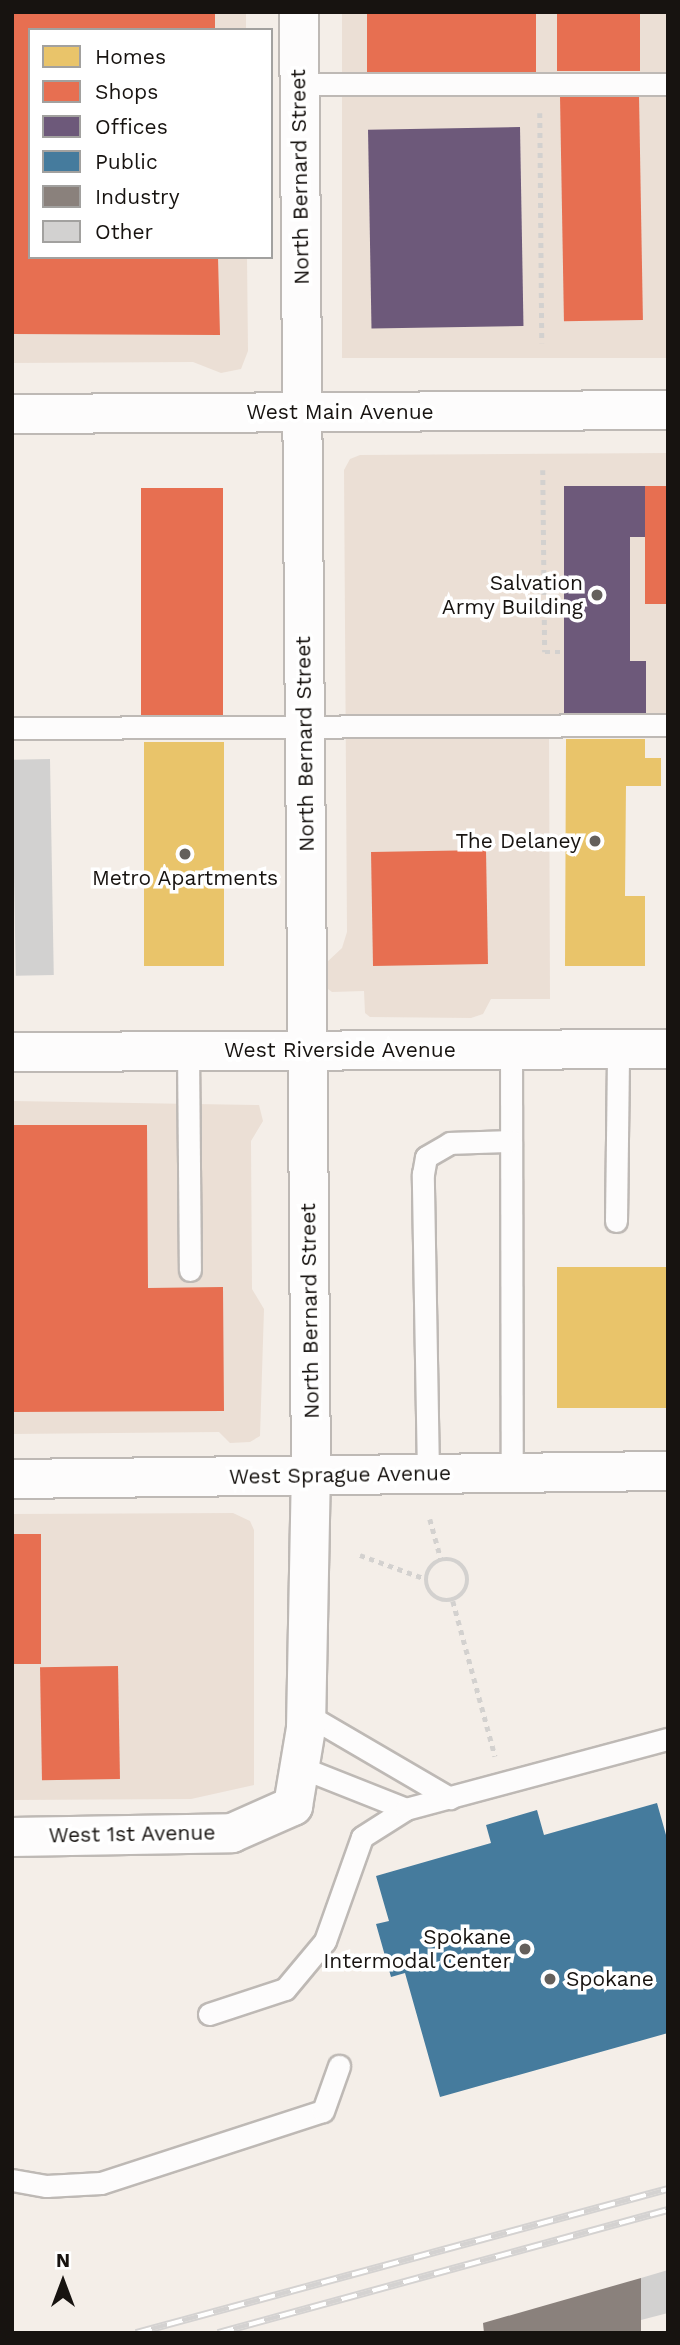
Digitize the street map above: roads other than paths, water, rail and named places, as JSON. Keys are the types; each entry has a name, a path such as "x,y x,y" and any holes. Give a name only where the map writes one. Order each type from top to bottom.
{"street":[{"name":"North Bernard Street","path":"299,12 311,1475 306,1721"},
{"name":"West Main Avenue","path":"12,414 668,410"},
{"name":"West Riverside Avenue","path":"12,1052 668,1049"},
{"name":"West Sprague Avenue","path":"12,1479 668,1471"},
{"name":"West 1st Avenue","path":"12,1837 232,1833 293,1806 306,1721"}],"lane":[{"path":"300,84 668,84"},
{"path":"12,727 668,725"},
{"path":"616,1221 618,1049"},
{"path":"511,1050 512,1473"},
{"path":"188,1051 190,1270"},
{"path":"428,1474 423,1174 426,1157 439,1145 511,1141"},
{"path":"306,1721 450,1798"},
{"path":"209,2014 285,1989 325,1941 362,1837 406,1809 668,1739"},
{"path":"300,1768 406,1809"},
{"path":"12,2180 46,2186 101,2183 323,2110 339,2066"}],"railway":[{"path":"136,2333 668,2189"},
{"path":"218,2333 668,2210"}],"place":[{"name":"Salvation Army Building","path":"597,595"},
{"name":"The Delaney","path":"595,841"},
{"name":"Metro Apartments","path":"185,854"},
{"name":"Spokane Intermodal Center","path":"525,1949"},
{"name":"Spokane","path":"550,1979"}]}
